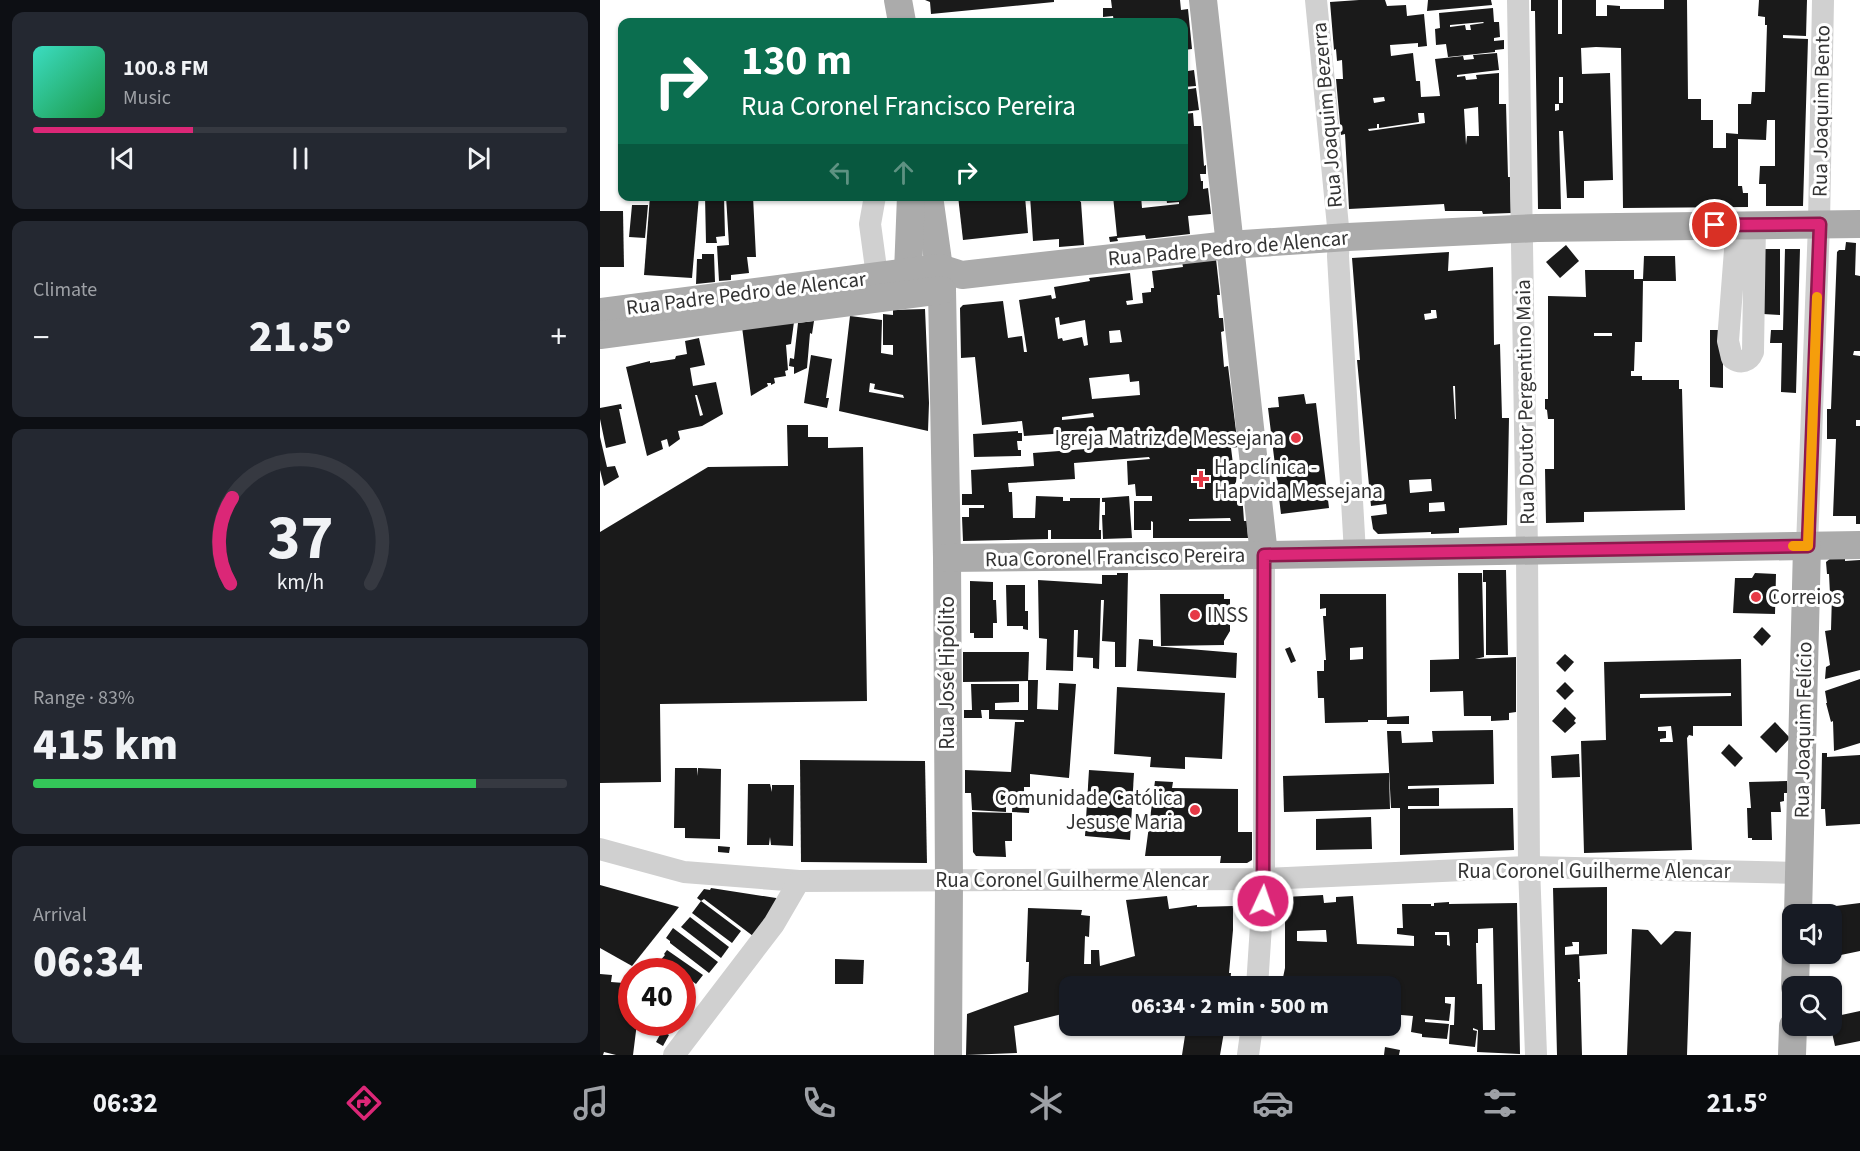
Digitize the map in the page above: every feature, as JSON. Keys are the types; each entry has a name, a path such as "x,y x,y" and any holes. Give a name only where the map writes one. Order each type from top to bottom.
{"main road":[{"path":"898,0 901,18"},
{"path":"1203,0 1264,555"},
{"path":"908,272 911,201"},
{"name":"Rua José Hipólito","path":"930,201 941,279 949,880 946,1054"},
{"name":"Rua Padre Pedro de Alencar","path":"600,312 787,299 962,275 1229,245 1339,237 1522,228 1860,224"},
{"name":"Rua Padre Pedro de Alencar","path":"600,335 787,299 877,276 908,272 941,279"},
{"name":"Rua Coronel Francisco Pereira","path":"946,558 1860,545"},
{"name":"Rua Joaquim Felício","path":"1798,904 1808,546"},
{"path":"1792,1055 1793,1036"}],"street":[{"name":"Rua Joaquim Bezerra","path":"1316,0 1339,237 1338,256 1355,553"},
{"name":"Rua Doutor Pergentino Maia","path":"1518,0 1527,550 1529,867 1536,1055"},
{"name":"Rua Joaquim Bento","path":"1808,546 1820,224 1823,0"},
{"path":"874,201 870,224 877,276"},
{"path":"1746,224 1753,352 1746,361 1737,361 1732,358 1728,341 1746,224"},
{"path":"1258,976 1264,879 1264,555"},
{"name":"Rua Coronel Guilherme Alencar","path":"600,849 684,872 799,880 1264,879 1529,867 1799,873"},
{"path":"674,1055 774,924 799,880"},
{"path":"1248,1055 1251,1036"}],"building":[{"path":"925,0 1054,0 1054,2 931,14 930,2"},
{"path":"1111,0 1180,0 1181,10 1188,9 1192,49 1188,50 1188,18 1103,17 1103,8 1112,8"},
{"path":"1385,0 1387,6 1406,5 1407,16 1424,14 1427,46 1418,47 1418,43 1390,45 1391,56 1413,53 1416,81 1420,81 1421,97 1440,96 1435,59 1463,56 1464,60 1474,59 1473,55 1497,53 1499,70 1457,75 1457,77 1465,76 1466,80 1477,79 1476,75 1499,73 1499,104 1506,104 1511,213 1483,214 1482,211 1445,211 1444,204 1349,209 1345,134 1341,135 1336,79 1343,79 1342,60 1337,61 1336,49 1334,50 1330,2","holes":["1384,97 1385,101 1374,103 1373,98","1478,107 1479,136 1467,136 1466,145 1464,109","1418,113 1424,113 1425,123 1369,131 1368,129 1377,128 1377,124 1379,128 1419,122"]},
{"path":"1428,0 1491,0 1492,5 1427,11"},
{"path":"1531,0 1558,0 1558,34 1562,34 1562,0 1596,0 1596,16 1607,16 1607,5 1620,6 1620,9 1664,9 1664,0 1687,0 1688,99 1701,99 1701,120 1713,120 1713,148 1726,148 1726,133 1738,134 1738,104 1751,104 1752,92 1765,92 1767,25 1765,25 1765,17 1758,16 1759,0 1807,0 1806,36 1783,35 1783,38 1808,39 1803,206 1766,206 1766,184 1759,184 1760,166 1775,166 1775,120 1767,120 1766,140 1738,139 1738,186 1742,186 1743,193 1748,193 1748,207 1623,208 1621,48 1596,47 1581,48 1582,74 1610,73 1613,180 1584,181 1584,198 1567,198 1563,131 1559,131 1561,209 1538,209 1535,11 1531,11","holes":["1559,77 1563,77 1563,103 1559,103","1555,104 1559,104 1559,110 1555,111"]},
{"path":"1493,8 1494,22 1499,22 1500,37 1494,38 1494,41 1504,40 1504,49 1448,57 1446,44 1436,45 1435,29 1440,28 1439,13","holes":["1484,23 1470,25 1471,30 1466,30 1465,25 1450,27 1450,25"]},
{"path":"1194,70 1196,86 1188,87 1188,71"},
{"path":"1196,88 1199,110 1188,111 1188,89"},
{"path":"1193,113 1194,126 1201,126 1206,174 1200,174 1203,189 1208,188 1211,214 1188,216 1190,234 1146,239 1145,235 1117,238 1118,241 1110,242 1109,237 1117,236 1114,201 1141,201 1142,208 1179,204 1179,202 1167,203 1167,201 1188,201 1188,114"},
{"path":"650,201 699,201 692,278 644,275"},
{"path":"705,201 724,201 725,236 716,237 717,243 706,243"},
{"path":"726,201 753,201 756,257 747,257 749,273 731,275 731,280 719,281 717,246 729,245"},
{"path":"959,201 1025,201 1028,233 963,240"},
{"path":"1030,201 1081,202 1084,245 1059,247 1059,239 1033,241"},
{"path":"632,205 648,205 645,238 629,237"},
{"path":"600,211 623,211 624,267 600,267"},
{"path":"1846,242 1856,243 1855,275 1860,276 1860,351 1854,351 1853,355 1860,356 1860,420 1856,420 1856,426 1860,426 1860,524 1856,524 1856,516 1833,516 1836,439 1827,439 1827,409 1831,409 1837,252 1845,250"},
{"path":"1566,245 1579,261 1560,278 1546,262"},
{"path":"1764,249 1780,249 1780,315 1763,314"},
{"path":"1785,249 1800,249 1796,393 1781,392 1782,343 1770,343 1771,330 1783,330"},
{"path":"1449,252 1448,271 1493,267 1494,345 1500,344 1502,418 1509,418 1507,525 1459,528 1459,533 1431,534 1431,532 1378,534 1373,529 1371,516 1387,514 1386,504 1371,506 1357,360 1360,360 1352,258","holes":["1431,310 1436,310 1437,318 1425,320 1424,314 1431,313","1453,386 1455,386 1455,419","1431,479 1432,491 1410,493 1409,480","1444,502 1445,511 1429,512 1429,503"]},
{"path":"702,254 714,254 715,282 696,284 697,259 702,259"},
{"path":"1644,256 1675,256 1676,281 1643,281 1642,342 1635,342 1634,371 1631,371 1631,376 1642,376 1642,380 1679,380 1679,389 1682,389 1685,510 1584,512 1584,522 1546,523 1545,469 1554,469 1554,419 1548,419 1545,409 1545,399 1548,399 1548,296 1586,297 1585,270 1634,270 1634,279 1643,279","holes":["1594,333 1612,333 1612,336 1594,336"]},
{"path":"1216,259 1220,295 1217,295 1219,318 1223,318 1224,331 1221,332 1224,367 1228,366 1238,447 1231,448 1233,464 1236,464 1237,472 1236,482 1229,493 1242,493 1248,538 1153,538 1153,522 1151,521 1151,530 1134,530 1134,501 1152,501 1152,496 1136,496 1135,484 1128,485 1127,461 1150,459 1149,457 1074,463 1075,479 1008,483 1009,492 1012,492 1013,518 1035,518 1036,496 1063,497 1063,501 1070,501 1070,498 1100,498 1101,539 1051,539 1051,530 1048,530 1048,539 963,541 962,517 969,517 969,508 984,508 984,505 962,505 962,494 972,494 971,470 1034,466 1033,453 1125,446 1124,429 1024,436 1022,421 982,425 975,357 961,358 960,308 963,305 1003,301 1008,338 1022,336 1024,352 1027,352 1019,300 1051,295 1052,299 1056,298 1054,287 1090,281 1089,278 1130,273 1133,300 1126,301 1127,305 1143,303 1142,293 1151,292 1151,288 1154,288 1152,271 1183,267 1182,262","holes":["1059,317 1060,325 1085,320 1088,345 1084,346 1082,337 1063,341 1062,338 1058,339 1055,318","1120,330 1122,342 1110,343 1109,331","1129,374 1130,382 1139,381 1140,395 1092,399 1089,378","1093,413 1094,417 1062,420 1062,417","1230,518 1231,521 1189,521 1189,519"]},
{"path":"925,309 928,431 839,411 850,316 882,320 881,353 893,355 893,345 883,345 883,314 893,315 893,310","holes":["870,383 875,384 874,389 903,395 904,398 869,392"]},
{"path":"814,321 812,334 810,333 807,368 794,374 794,367 789,366 790,358 794,359 798,323"},
{"path":"794,322 791,344 786,345 788,370 785,371 786,376 774,378 775,383 771,385 767,383 768,386 751,396 742,327"},
{"path":"1710,330 1723,330 1723,388 1710,387"},
{"path":"699,338 705,365 690,368 693,386 716,382 723,414 702,426 678,431 680,439 669,447 667,439 661,441 663,449 647,456 626,367 650,361 650,363 675,359 676,356 687,354 685,341","holes":["695,395 697,395 703,415 700,416"]},
{"path":"811,355 832,359 826,398 829,398 827,408 804,403"},
{"name":"Igreja Matriz de Messejana","path":"1304,394 1306,404 1316,403 1329,508 1281,514 1268,408 1279,407 1278,397"},
{"path":"621,404 622,409 619,409 626,443 606,448 600,408"},
{"path":"787,425 808,425 808,437 828,437 828,448 863,447 867,701 660,704 661,782 600,783 600,532 708,467 788,466"},
{"path":"1018,431 1022,433 1022,441 1017,441 1021,456 974,457 973,434"},
{"path":"600,437 607,467 615,466 619,477 604,486 600,470"},
{"path":"1129,496 1132,538 1103,539 1102,515 1105,515 1105,502 1102,502 1102,498"},
{"path":"1831,558 1845,558 1845,561 1860,560 1860,670 1825,679 1826,667 1830,665 1825,631 1831,630 1832,594 1830,594 1826,562"},
{"path":"1483,570 1506,570 1508,655 1486,655 1486,582 1483,582"},
{"path":"1117,573 1128,573 1126,667 1115,667 1115,642 1102,641 1104,600 1101,600 1099,669 1093,668 1093,658 1077,657 1078,630 1074,630 1073,671 1046,670 1047,639 1039,638 1038,580 1102,584 1102,575 1117,575"},
{"path":"1458,573 1482,573 1484,657 1475,659 1516,657 1516,712 1509,713 1509,720 1491,721 1491,716 1464,716 1463,691 1430,692 1430,660 1459,659"},
{"path":"1755,573 1776,574 1775,614 1733,613 1735,578 1752,578"},
{"path":"970,581 993,582 997,623 993,623 993,638 974,638 974,633 970,633"},
{"path":"1006,585 1025,585 1028,630 1023,629 1023,626 1007,626"},
{"name":"INSS","path":"1160,594 1224,594 1224,599 1230,599 1230,631 1224,645 1161,646"},
{"path":"1320,594 1386,594 1387,717 1409,716 1409,724 1387,724 1387,720 1325,723 1324,698 1318,698 1317,671 1324,671 1324,660 1326,660 1323,616 1326,616 1326,608 1320,609","holes":["1363,647 1363,659 1350,660 1350,648"]},
{"path":"1762,627 1771,636 1762,646 1753,637"},
{"path":"1139,639 1153,640 1153,646 1237,653 1236,678 1137,671"},
{"path":"1290,647 1296,661 1291,663 1285,649"},
{"path":"963,652 1029,652 1028,681 963,682"},
{"path":"1565,654 1574,662 1565,672 1556,663"},
{"path":"1741,659 1742,726 1693,726 1693,736 1689,735 1687,738 1692,850 1584,853 1581,741 1606,740 1604,662","holes":["1731,693 1731,696 1640,698 1640,694","1671,726 1673,742 1660,742 1660,739 1666,738 1666,731 1658,731 1658,727"]},
{"path":"1860,679 1860,743 1834,751 1833,721 1831,722 1825,691"},
{"path":"1028,680 1038,680 1037,709 1058,710 1059,683 1076,684 1069,778 1030,774 1030,787 1024,787 1024,795 1030,795 1029,813 1012,812 1013,794 1006,794 1006,812 972,810 971,793 965,793 965,770 1011,772 1015,722 1024,722 1024,720 989,719 989,710 981,710 982,718 964,718 964,710 972,710 971,684 1019,684 1019,702 995,703 995,710 1028,710"},
{"path":"1565,682 1574,691 1565,700 1556,691"},
{"path":"1117,687 1225,693 1222,759 1185,757 1185,769 1150,767 1151,757 1114,754"},
{"path":"1565,707 1576,718 1574,721 1576,723 1565,733 1552,721"},
{"path":"1775,722 1790,738 1776,753 1760,737"},
{"path":"1493,730 1494,784 1408,786 1408,789 1439,788 1439,806 1408,806 1408,809 1513,808 1514,850 1400,855 1400,808 1391,808 1387,731 1401,731 1402,743 1433,742 1432,731"},
{"path":"1729,744 1743,758 1735,767 1721,753"},
{"path":"1822,753 1827,753 1827,757 1860,755 1860,824 1826,826 1825,809 1821,809"},
{"path":"1579,754 1580,777 1552,778 1551,756"},
{"path":"800,760 925,761 927,863 801,862"},
{"path":"675,768 697,768 698,776 698,768 721,769 720,839 685,838 685,828 674,828"},
{"path":"1089,770 1134,773 1130,840 1085,836"},
{"path":"1389,773 1390,809 1284,812 1283,776"},
{"name":"Comunidade Católica Jesus e Maria","path":"1155,781 1173,782 1172,788 1238,789 1238,832 1252,832 1252,860 1247,863 1220,863 1221,856 1145,856"},
{"path":"1787,781 1788,793 1784,793 1784,801 1780,802 1781,812 1771,812 1772,840 1748,838 1747,808 1751,808 1749,782"},
{"path":"748,784 770,784 772,792 772,785 794,785 793,846 771,845 770,837 769,845 747,845"},
{"path":"972,812 1012,813 1012,841 1005,841 1006,857 976,856 973,852"},
{"path":"1371,817 1372,849 1316,850 1316,819"},
{"path":"718,846 730,847 729,853 718,852"},
{"path":"600,885 679,907 638,958 618,958 600,948"},
{"path":"1607,887 1607,954 1579,956 1582,1055 1557,1055 1553,888","holes":["1572,942 1579,942 1579,954 1565,955 1565,947 1573,946"]},
{"path":"711,888 776,898 780,901 753,936 704,899 701,901 697,898 704,889 710,890"},
{"path":"1323,895 1324,903 1336,902 1336,897 1353,896 1357,944 1414,946 1414,936 1397,934 1397,928 1403,928 1402,904 1431,904 1434,906 1434,903 1449,902 1449,904 1517,903 1520,1054 1477,1052 1478,1030 1473,1028 1477,1031 1475,1047 1449,1044 1450,1025 1454,1025 1455,997 1445,997 1445,1003 1451,1004 1449,1021 1425,1019 1425,1022 1449,1024 1447,1039 1422,1037 1422,1034 1411,1032 1413,1016 1401,1015 1401,976 1283,976 1285,897","holes":["1493,928 1495,1030 1483,1030 1482,984 1477,984 1476,943 1478,943 1478,929","1326,930 1327,942 1297,941 1297,931","1435,932 1449,932 1450,946 1447,945 1447,935 1435,935"]},
{"path":"1167,896 1169,909 1197,905 1197,907 1233,906 1229,973 1231,976 1059,976 1059,1015 1014,1026 1017,1053 966,1055 967,1014 1028,992 1029,962 1026,962 1028,908 1082,910 1081,915 1090,916 1089,937 1085,936 1084,964 1091,964 1091,950 1099,950 1100,966 1135,956 1126,900"},
{"path":"701,901 741,931 732,943 692,913"},
{"path":"1860,903 1860,951 1842,955 1842,905"},
{"path":"690,917 729,947 721,958 681,927"},
{"path":"673,928 718,962 709,973 696,963 696,958 690,958 666,938"},
{"path":"1632,929 1648,930 1661,945 1675,931 1691,932 1687,1055 1627,1055"},
{"path":"667,950 679,958 662,958"},
{"path":"835,959 864,960 863,984 835,984"},
{"path":"696,970 703,975 696,984"},
{"path":"600,974 612,975 611,982 618,983 618,1036 635,1036 633,1055 604,1052 600,1055"},
{"path":"1860,1011 1860,1041 1835,1046 1833,1036 1842,1036 1842,1015"},
{"path":"659,1036 668,1036 663,1046 656,1042"},
{"path":"1185,1036 1223,1036 1220,1055 1182,1055"},
{"path":"1385,1047 1400,1050 1399,1055 1384,1055"}],"slow traffic":[{"path":"1793,546 1808,546 1817,297"}],"place":[{"name":"Igreja Matriz de Messejana","path":"1296,438"},
{"name":"Hapclínica - Hapvida Messejana","path":"1201,479"},
{"name":"Correios","path":"1756,597"},
{"name":"INSS","path":"1195,615"},
{"name":"Comunidade Católica Jesus e Maria","path":"1195,810"}],"route":[{"path":"1263,901 1264,555 1808,546 1820,224 1715,225"}]}
